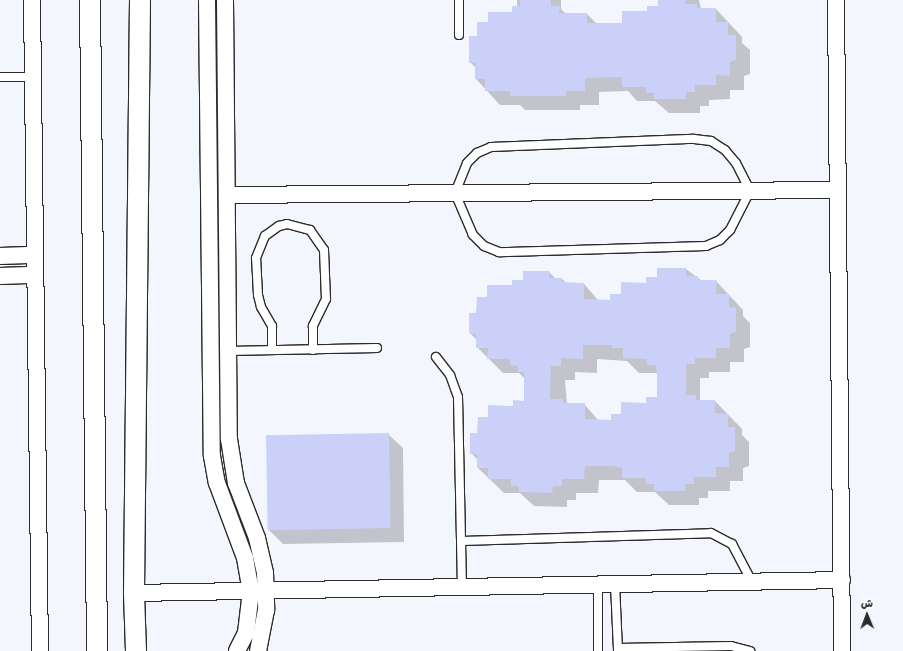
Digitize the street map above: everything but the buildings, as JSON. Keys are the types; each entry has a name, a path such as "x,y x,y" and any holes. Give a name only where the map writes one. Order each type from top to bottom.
{"street":[{"path":"32,0 40,651"},
{"path":"90,0 97,651"},
{"path":"136,651 134,593 140,0"},
{"path":"207,0 212,456 217,483 245,558 251,591 250,612 246,633 237,651"},
{"path":"225,0 228,351 231,463 242,502 262,555 267,590 264,629 258,651"},
{"path":"836,0 842,651"},
{"path":"227,195 838,190"},
{"path":"0,256 35,255"},
{"path":"0,276 35,275"},
{"path":"134,593 842,580"}],"lane":[{"path":"459,0 459,35"},
{"path":"0,77 33,77"},
{"path":"694,139 711,141 725,150 736,163 750,191 730,230 720,240 706,246 507,252 492,250 478,241 471,231 455,193 467,163 478,153 491,147 694,139"},
{"path":"272,350 272,326 261,307 258,295 256,258 265,236 279,226 287,224 310,230 324,250 326,299 313,326 313,350"},
{"path":"228,351 377,348"},
{"path":"436,357 450,375 458,397 462,587"},
{"path":"462,541 712,533 732,544 752,582"},
{"path":"598,584 598,651"},
{"path":"615,584 618,649 731,646 750,651"}]}
